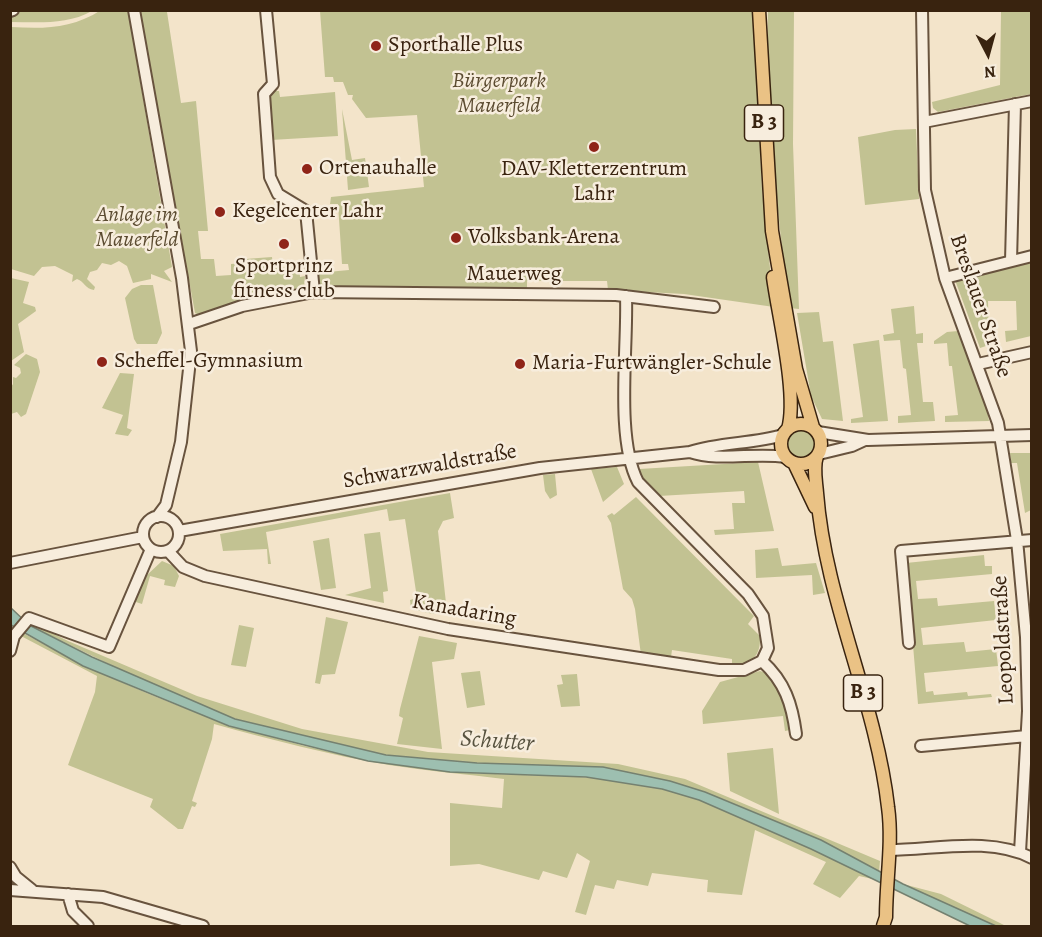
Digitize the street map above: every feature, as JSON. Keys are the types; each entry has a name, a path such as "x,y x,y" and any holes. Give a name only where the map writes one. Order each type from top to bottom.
{"main road":[{"name":"B 3","path":"759,10 772,231 772,273 790,411 786,432"},
{"name":"B 3","path":"772,231 796,369 815,430"},
{"path":"802,424 815,430 821,443 818,455 809,463 790,460 781,446 786,432 802,424"},
{"name":"B 3","path":"818,455 815,473 818,512 888,807 887,923"},
{"name":"B 3","path":"790,460 818,512"}],"street":[{"path":"134,10 189,324 191,365 187,400 166,505 157,517 148,522 143,537"},
{"name":"Breslauer Straße","path":"922,10 925,190 945,279 978,364 1001,434"},
{"path":"266,15 273,84 264,94 270,177 278,194 306,211 314,292"},
{"path":"924,122 1032,101"},
{"path":"1011,261 1015,104"},
{"path":"945,279 1032,256"},
{"name":"Mauerweg","path":"189,324 242,306 314,292 626,296 714,307"},
{"path":"626,296 628,456 638,482 756,604 767,626 768,648 762,661 778,676 786,690 793,709 796,734"},
{"path":"978,364 1032,352"},
{"path":"815,430 865,440 1001,434 1032,435"},
{"name":"Schwarzwaldstraße","path":"179,531 540,468 628,456 690,452 705,447 769,440 786,432"},
{"name":"Leopoldstraße","path":"1001,434 1017,540 1030,711 1020,852"},
{"path":"818,455 865,440"},
{"name":"Schwarzwaldstraße","path":"690,452 703,456 769,454 790,460"},
{"path":"143,537 151,549 168,551 177,542 179,531 170,519 166,505"},
{"path":"157,517 170,519"},
{"path":"10,563 143,537"},
{"path":"1017,540 1032,540"},
{"name":"Leopoldstraße","path":"909,643 901,551 1017,540"},
{"path":"10,651 14,636 28,620 109,647 151,549"},
{"name":"Kanadaring","path":"168,551 183,567 205,576 448,629 719,670 744,670 762,661"},
{"name":"Leopoldstraße","path":"921,746 1027,736"},
{"path":"888,850 970,846 1020,852 1032,858"},
{"path":"10,867 16,878 32,890"},
{"path":"10,891 32,890 126,902 203,927"},
{"path":"68,894 73,911 88,927"}],"green space":[{"path":"27,10 92,11 63,21 11,22 10,14"},
{"name":"Anlage im Mauerfeld","path":"101,10 128,11 172,267 164,271 172,282 151,274 151,279 133,283 127,266 119,261 111,265 102,263 97,270 90,272 87,279 95,287 94,290 77,279 72,282 73,275 55,266 42,267 34,276 11,269 11,27 34,28 68,24"},
{"path":"140,11 167,12 181,103 196,101 208,231 198,231 201,259 214,259 216,276 231,275 231,264 245,263 245,259 272,257 273,268 299,266 300,277 305,276 304,288 256,297 199,315 195,313"},
{"name":"Bürgerpark Mauerfeld","path":"320,11 753,11 762,190 774,307 684,294 608,290 607,281 527,281 527,289 319,289 317,273 349,270 348,264 342,264 338,204 330,204 331,197 424,187 417,115 366,118 352,99 353,95 348,95 343,82 334,82 333,77 325,77"},
{"path":"768,11 794,11 793,144 799,309 789,308 777,197 768,85"},
{"path":"1001,11 1031,11 1031,94 938,112 933,108 932,102 1000,85"},
{"path":"269,91 279,91 280,97 335,92 338,136 271,140 267,95"},
{"path":"342,109 352,160 365,158 369,187 348,190"},
{"path":"916,129 919,199 865,205 858,137 895,130"},
{"path":"1031,260 1031,336 1006,342 1005,331 1017,330 1016,301 988,301 989,345 980,348 955,280"},
{"path":"11,278 29,282 23,303 35,307 36,311 18,324 24,352 11,361"},
{"path":"141,285 153,285 162,333 157,344 137,344 134,339 125,298 132,289"},
{"path":"914,306 916,334 923,333 923,343 917,343 923,402 933,402 935,421 898,423 898,416 911,415 906,369 903,368 900,340 884,341 883,335 894,333 891,309"},
{"path":"819,312 823,342 833,341 843,421 822,419 811,396 797,313"},
{"path":"958,331 987,409 989,421 945,422 945,416 958,415 952,366 949,366 947,343 934,344 934,341 947,332"},
{"path":"879,340 888,421 851,423 851,419 863,417 853,344"},
{"path":"26,354 37,359 40,372 26,414 21,417 17,412 11,414 11,387 13,377 16,378 21,373 20,368 14,365"},
{"path":"120,373 134,374 127,428 132,430 128,436 115,434 123,415 102,408"},
{"path":"801,427 807,428 815,436 815,448 807,456 801,457 795,456 787,448 786,442 787,436 795,428"},
{"path":"1010,453 1031,453 1031,510 1025,513 1017,463 1011,463"},
{"path":"758,462 774,531 715,535 714,530 734,529 732,503 745,503 744,491 659,496 642,480 639,469"},
{"path":"617,467 624,484 603,502 591,469"},
{"path":"555,474 557,495 550,499 545,491 543,475"},
{"path":"450,493 454,518 443,521 438,531 447,612 433,614 411,609 410,600 417,598 405,519 389,521 387,509 266,532 271,564 268,564 267,549 223,551 220,534"},
{"path":"636,497 754,616 748,624 760,636 760,643 754,658 732,666 732,659 672,650 671,657 641,655 635,609 632,599 623,589 611,523 607,516 612,513 614,515"},
{"path":"380,532 388,591 383,592 384,603 345,595 371,588 364,534"},
{"path":"329,538 336,588 321,590 313,541"},
{"path":"778,548 782,566 816,563 825,593 813,595 812,575 756,578 755,550"},
{"path":"984,555 985,566 992,566 992,574 916,581 918,599 937,598 938,606 994,601 996,620 921,628 923,645 964,642 966,652 996,649 998,666 924,673 926,692 933,691 934,695 967,692 968,696 991,694 992,697 918,704 906,563"},
{"path":"162,561 174,566 179,576 175,587 164,585 165,580 150,576 142,604 133,601 147,575"},
{"path":"326,617 348,622 335,674 322,675 320,684 315,683"},
{"path":"32,621 56,631 56,635 68,641 197,696 302,729 428,752 618,764 685,779 880,861 879,872 821,840 725,800 670,781 602,767 477,763 386,755 235,719 156,687 29,625"},
{"path":"239,625 254,628 246,667 231,665"},
{"path":"23,633 121,682 224,722 276,738 330,752 438,770 608,779 664,789 745,818 877,880 859,876 840,898 813,884 826,862 755,830 742,895 707,892 708,880 652,873 648,886 617,880 614,889 595,885 586,915 575,912 590,861 577,853 567,878 543,871 539,880 479,864 450,866 450,803 502,808 504,779 367,761 301,747 214,724 212,739 192,801 197,803 195,807 192,806 183,829 178,829 150,807 153,799 68,765 95,692 97,676 21,636"},
{"path":"419,636 457,643 454,659 432,662 442,749 397,744 403,718 399,716 400,709"},
{"path":"480,671 485,705 467,708 461,673"},
{"path":"760,671 768,674 779,687 788,713 790,730 785,731 783,716 703,724 702,711 720,682"},
{"path":"577,674 580,706 561,707 557,685 563,684 561,675"},
{"path":"773,748 779,814 730,791 727,753"},
{"path":"903,884 941,894 1006,926 996,926"}],"shaded area":[{"name":"Schutter","path":"10,607 29,625 92,657 235,719 386,755 477,763 603,767 670,781 705,792 821,840 903,884 996,926 970,926 811,849 699,800 662,789 586,777 450,772 368,761 229,726 83,666 11,625"}],"place":[{"name":"Sporthalle Plus","path":"376,46"},
{"name":"DAV-Kletterzentrum Lahr","path":"594,147"},
{"name":"Ortenauhalle","path":"307,169"},
{"name":"Kegelcenter Lahr","path":"220,212"},
{"name":"Volksbank-Arena","path":"456,238"},
{"name":"Sportprinz fitness club","path":"284,244"},
{"name":"Scheffel-Gymnasium","path":"102,362"},
{"name":"Maria-Furtwängler-Schule","path":"520,364"}]}
